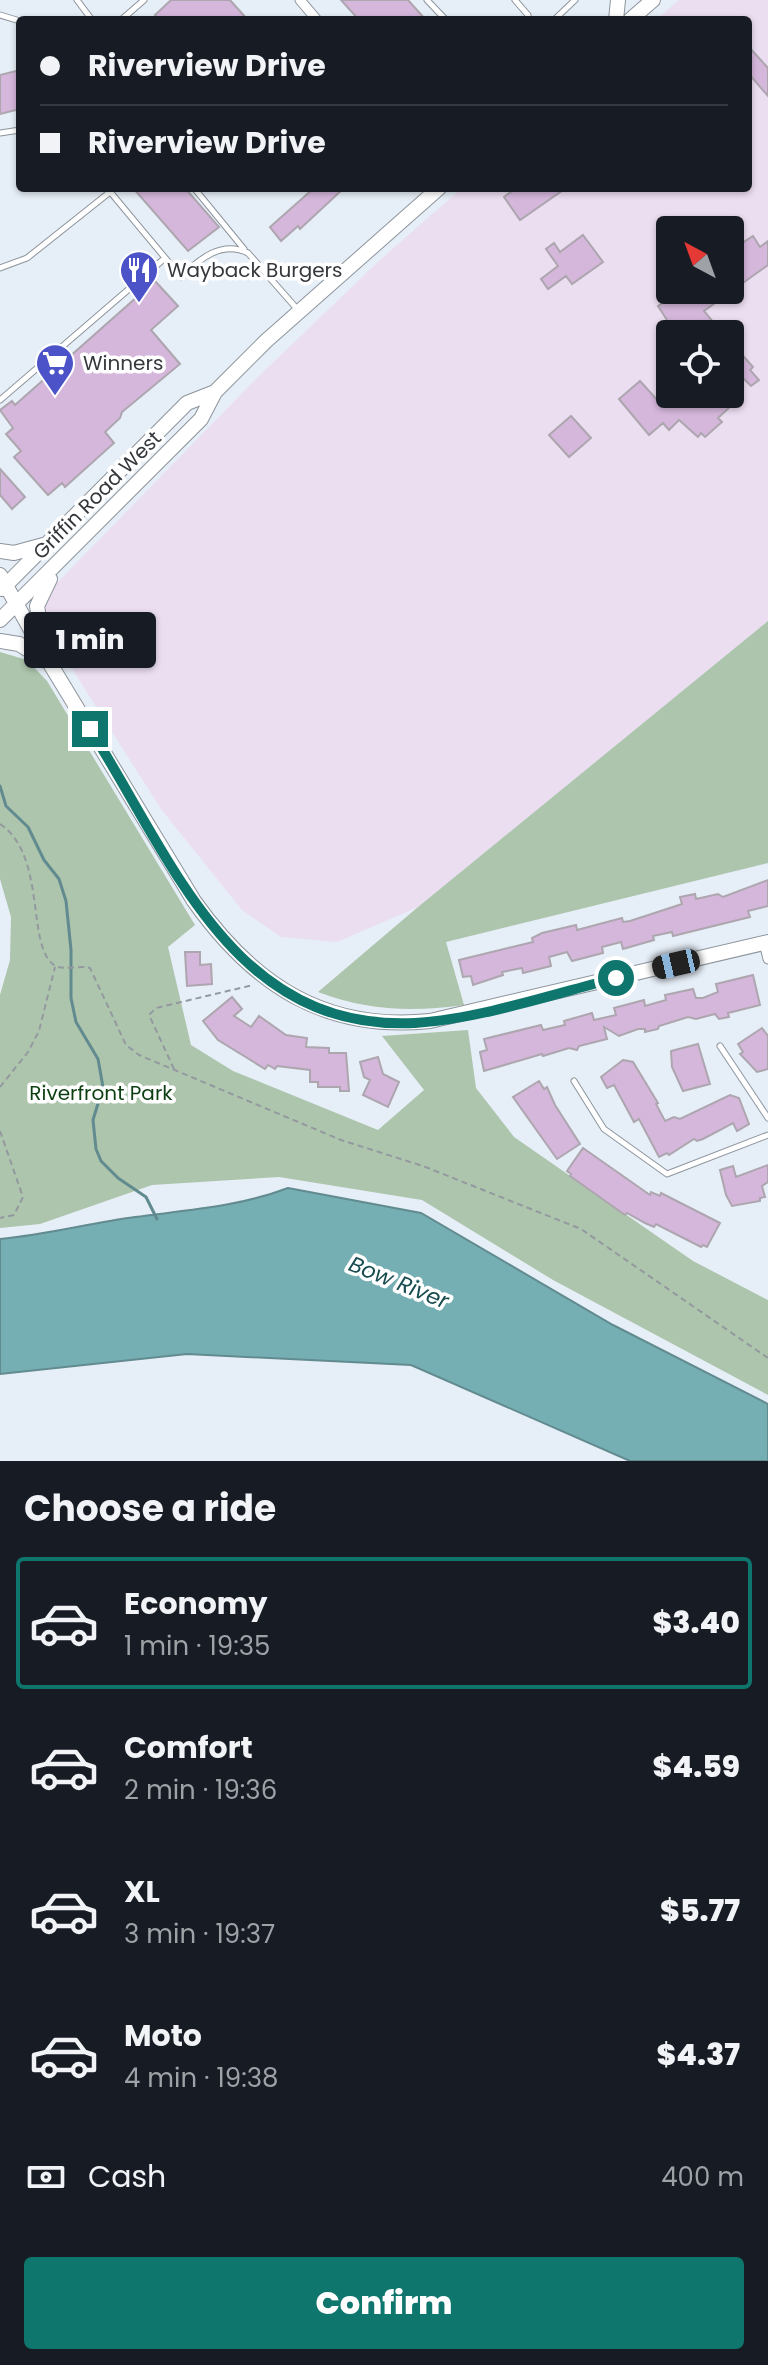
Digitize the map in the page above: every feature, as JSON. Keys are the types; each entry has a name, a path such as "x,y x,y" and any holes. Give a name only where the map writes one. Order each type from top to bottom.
{"main road":[{"name":"Griffin Road West","path":"0,620 201,419 215,392 299,311 434,192"},
{"name":"Griffin Road West","path":"2,586 187,403 215,392"},
{"path":"0,551 14,553 47,544"},
{"path":"49,662 37,606 64,558"},
{"path":"2,586 219,937 264,978 306,1003 368,1019 430,1021 766,942"},
{"path":"0,641 19,644 49,662"}],"street":[{"path":"300,0 314,16"},
{"path":"766,942 768,959"}],"lane":[{"path":"126,16 144,0"},
{"path":"427,0 442,16"},
{"path":"515,0 528,16"},
{"path":"558,16 575,0"},
{"path":"0,268 27,258 106,192"},
{"path":"110,192 181,277 207,254 238,248 248,253"},
{"path":"197,192 299,311"},
{"path":"0,400 165,258"},
{"path":"720,1046 768,1118"},
{"path":"574,1081 604,1129 667,1174 768,1135"}],"path":[{"path":"0,824 24,850 41,939 57,967 39,1031 1,1086"},
{"path":"57,967 90,968 126,1045 174,1070 341,1140 423,1166 581,1229 768,1358"},
{"path":"174,1070 149,1015 156,1008 255,984"},
{"path":"0,1131 23,1197 18,1211 0,1218"}],"shaded area":[{"path":"679,0 768,0 768,621 418,907 337,942 281,937 242,910 161,809 44,620 45,607 55,585 257,378 380,260 457,192 752,192 752,16 661,16"}],"green space":[{"path":"768,621 768,863 446,942 464,1005 426,1009 390,1008 355,1003 318,992 418,907"},
{"name":"Riverfront Park","path":"0,652 27,660 47,681 195,925 168,947 191,1045 233,1071 378,1130 424,1090 382,1036 468,1030 476,1088 514,1137 693,1261 768,1300 768,1395 553,1280 422,1200 279,1177 152,1185 40,1224 0,1228 0,995 10,960 11,917 0,879"}],"water":[{"name":"Bow River","path":"288,1188 421,1213 613,1325 768,1404 768,1461 630,1461 411,1365 187,1354 0,1374 0,1239 232,1204"}],"building":[{"path":"171,0 230,0 244,16 156,16"},
{"path":"341,0 408,0 422,16 355,16"},
{"path":"752,50 768,68 768,96 752,78"},
{"path":"16,71 16,110 0,114 0,75"},
{"path":"136,192 188,192 219,227 188,251"},
{"path":"309,192 340,192 300,229 298,226 281,241 270,227"},
{"path":"511,192 560,192 520,220 504,197"},
{"path":"583,235 603,262 572,284 566,276 548,289 541,279 558,266 546,249 554,243 560,252"},
{"path":"753,236 760,247 768,241 768,265 744,282 744,242"},
{"path":"155,281 178,306 151,330 180,364 122,412 105,432 114,443 65,487 62,483 48,495 14,457 21,451 6,434 13,428 0,410 12,401 15,405"},
{"path":"714,304 704,311 711,320 667,320 658,306"},
{"path":"744,357 759,380 751,386 744,379"},
{"path":"640,381 656,399 656,408 729,408 718,418 722,422 705,437 701,433 698,437 679,420 669,430 663,423 649,435 619,399"},
{"path":"571,416 591,438 569,457 549,435"},
{"path":"0,469 25,497 12,509 0,495"},
{"path":"768,880 768,906 748,911 750,917 673,936 672,932 653,936 654,940 623,949 621,942 602,947 603,953 572,961 567,952 549,957 551,966 523,973 522,968 502,972 503,975 473,985 471,976 463,977 459,960 533,942 532,938 542,933 576,925 577,930 622,918 623,922 630,921 682,904 680,897 695,894 696,899 718,894 723,897"},
{"path":"185,952 200,952 200,965 211,964 212,984 187,986"},
{"path":"753,975 760,1005 728,1013 729,1017 719,1019 715,1014 696,1019 688,1017 659,1026 658,1029 645,1032 645,1029 638,1029 619,1036 604,1027 607,1039 579,1046 577,1050 569,1048 542,1054 484,1071 480,1052 487,1050 484,1039 541,1025 543,1030 565,1025 564,1021 592,1013 594,1020 616,1015 614,1008 644,1000 645,1006 666,1000 665,995 693,989 696,998 703,998 718,992 716,984"},
{"path":"232,997 242,1009 234,1016 251,1027 259,1016 286,1035 307,1038 306,1047 329,1048 329,1053 346,1053 349,1091 340,1091 340,1087 318,1087 318,1082 310,1082 310,1070 277,1066 275,1069 268,1065 265,1069 218,1040 203,1021"},
{"path":"762,1028 768,1036 768,1069 757,1072 740,1054 743,1052 738,1044"},
{"path":"698,1044 710,1084 683,1091 672,1067 671,1051"},
{"path":"378,1057 383,1074 399,1082 388,1107 363,1095 370,1080 364,1077 360,1062"},
{"path":"623,1060 633,1062 658,1103 665,1121 674,1117 680,1119 730,1095 739,1098 749,1124 737,1131 733,1123 659,1157 639,1119 634,1122 614,1085 607,1088 601,1077"},
{"path":"539,1081 544,1089 547,1087 580,1144 557,1159 513,1097"},
{"path":"583,1148 650,1195 651,1192 660,1196 661,1193 720,1223 707,1247 701,1247 656,1224 654,1227 627,1213 625,1215 570,1176 567,1171"},
{"path":"768,1165 768,1182 762,1186 765,1197 760,1201 732,1206 720,1170 733,1166 736,1177"}],"waterway":[{"path":"0,786 6,806 28,827 44,860 59,879 66,901 71,950 71,998 76,1022 98,1059 103,1087 93,1120 96,1149 101,1161 118,1178 146,1197 157,1219"}],"place":[{"name":"Wayback Burgers","path":"139,304"},
{"name":"Winners","path":"55,397"}],"route":[{"path":"90,729 219,937 248,966 281,990 306,1003 346,1015 415,1023 457,1017 616,978"}]}
